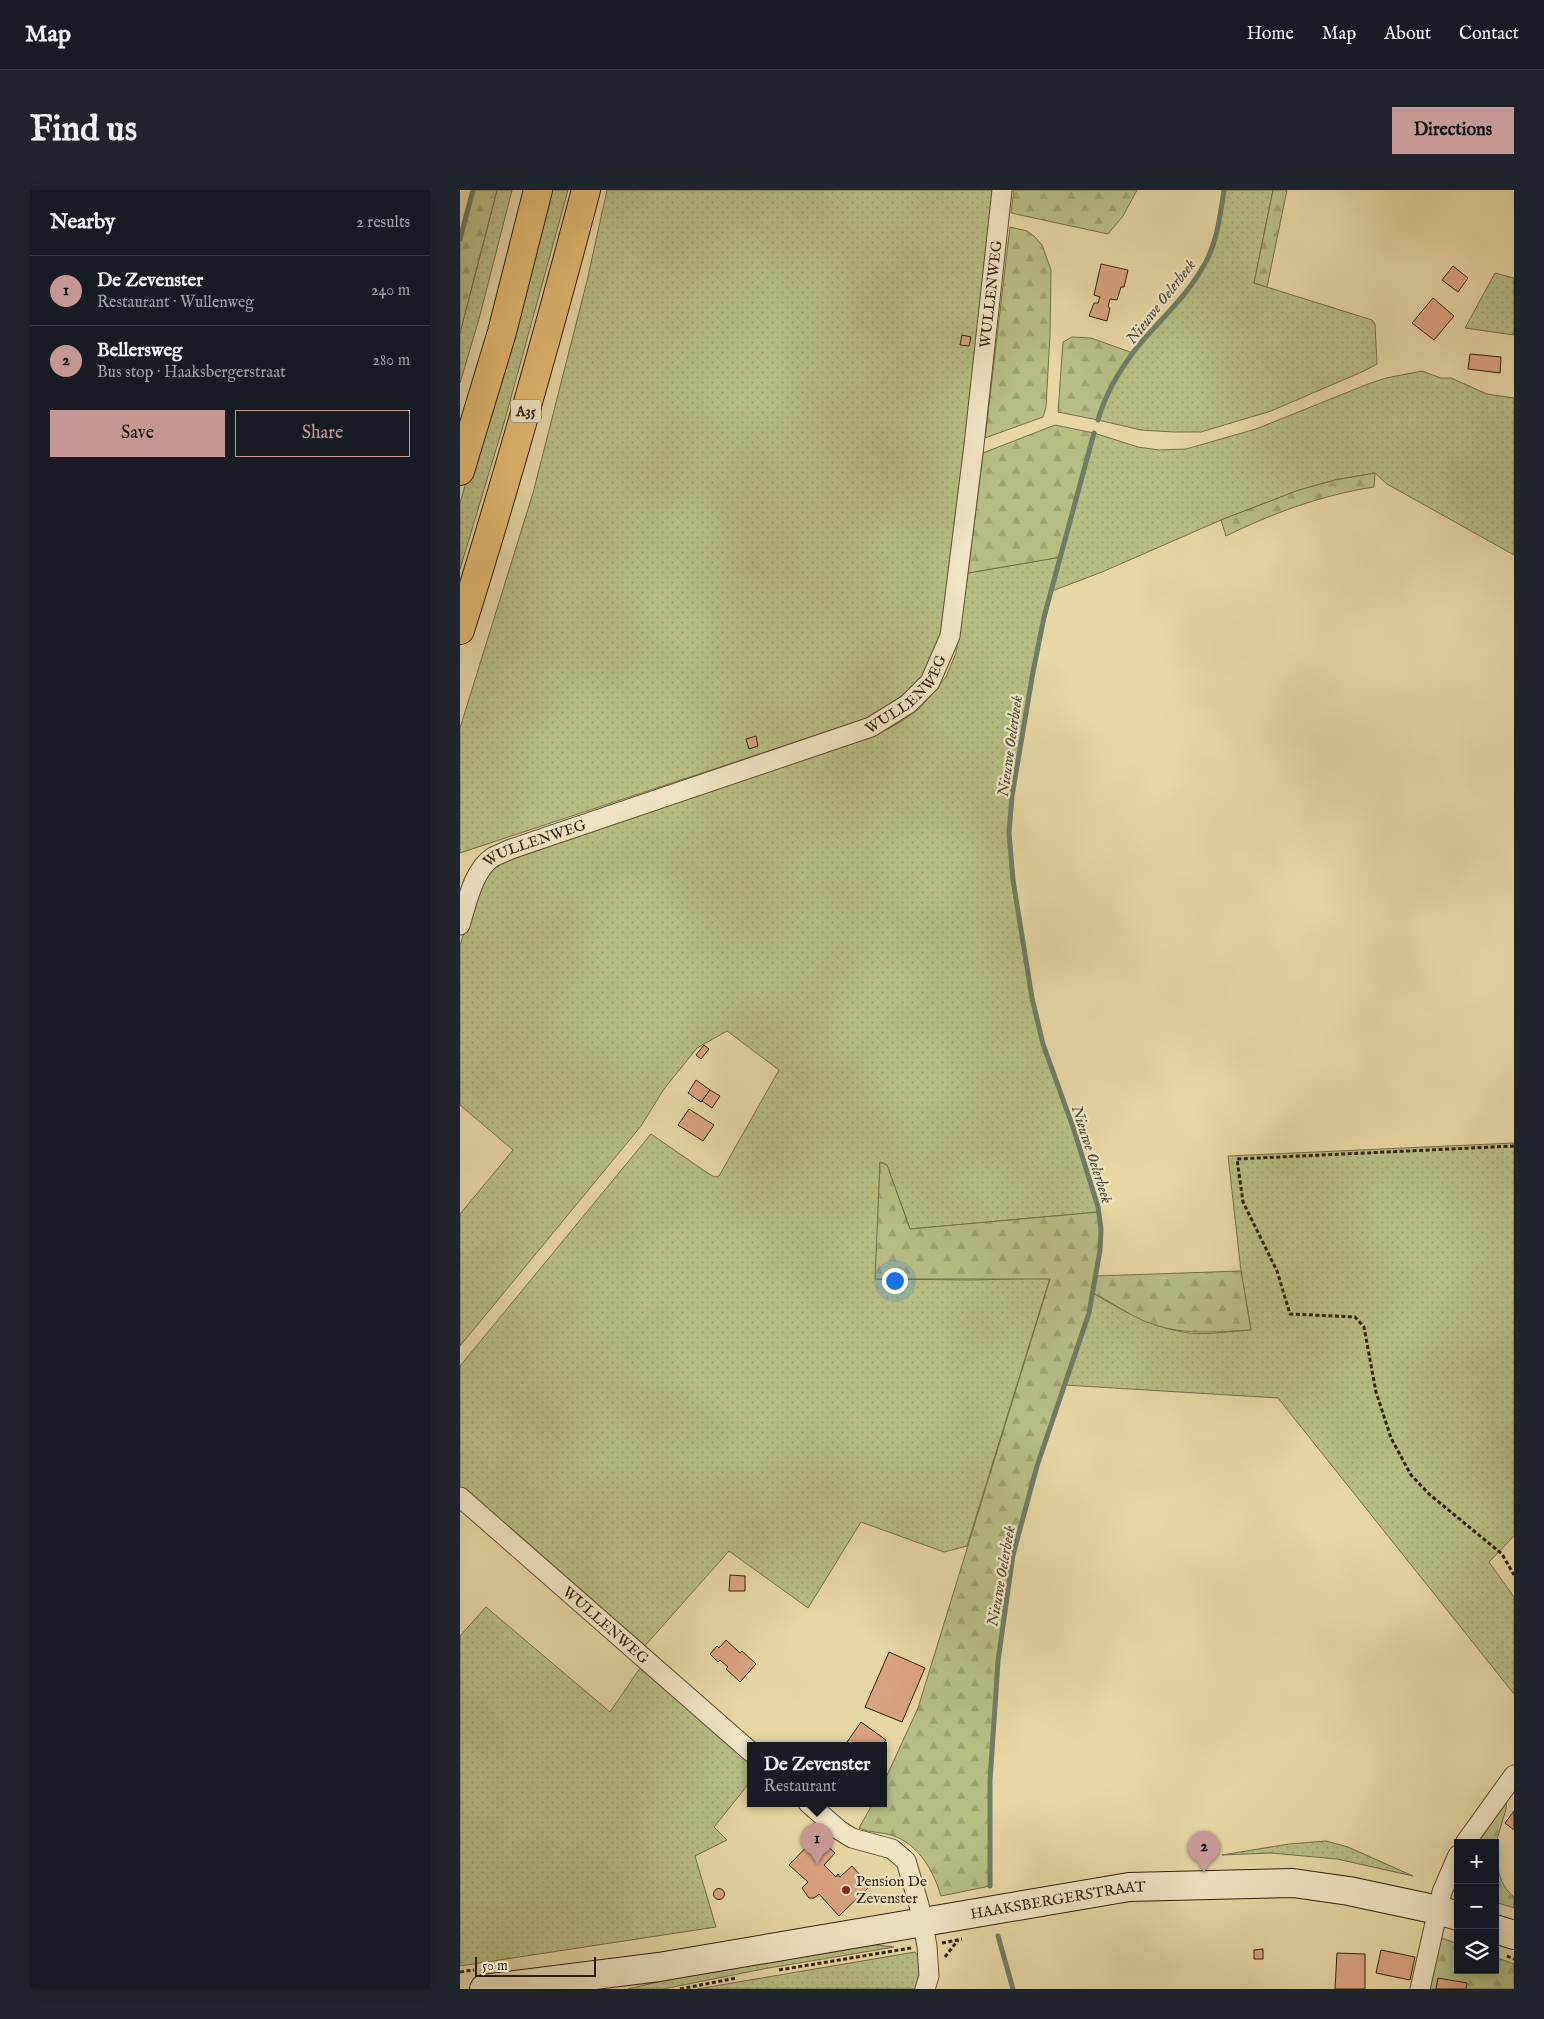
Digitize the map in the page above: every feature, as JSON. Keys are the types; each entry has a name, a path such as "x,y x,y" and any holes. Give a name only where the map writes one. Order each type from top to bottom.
{"highway":[{"path":"460,470 502,332 538,190"},
{"name":"A35","path":"460,630 542,359 586,190"}],"main road":[{"name":"HAAKSBERGERSTRAAT","path":"484,1989 925,1934 1129,1887 1293,1883 1349,1891 1448,1913"},
{"path":"1499,1930 1514,1935"},
{"name":"HAAKSBERGERSTRAAT","path":"596,1989 659,1967"}],"street":[{"name":"WULLENWEG","path":"460,925 472,887 481,870 492,858 511,849 871,727 892,716 908,704 930,682 950,636 974,445 1002,190"},
{"name":"WULLENWEG","path":"460,1497 747,1748"},
{"path":"1468,1839 1514,1775"},
{"path":"813,1807 839,1830 852,1838 892,1849 900,1856 909,1870 925,1934 929,1976 925,1989"},
{"path":"1420,1989 1448,1913 1442,1892 1454,1864"}],"path":[{"path":"1514,1146 1237,1159 1243,1202 1277,1271 1290,1314 1355,1317 1364,1327 1376,1392 1391,1438 1412,1475 1429,1494 1502,1554 1514,1575"},
{"name":"HAAKSBERGERSTRAAT","path":"778,1970 925,1934 965,1938"},
{"path":"680,1989 742,1976"}],"green space":[{"path":"474,190 497,190 460,333 460,240"},
{"path":"497,190 512,190 479,319 460,383 460,333"},
{"path":"547,190 568,190 504,423 460,569 460,503 521,292"},
{"path":"607,190 998,190 945,622 933,666 911,692 877,715 460,853 460,728 533,493 587,281"},
{"path":"1014,190 1137,190 1123,216 1108,234 1011,213"},
{"path":"1224,190 1273,190 1254,283 1372,320 1375,324 1377,364 1271,411 1201,432 1141,430 1098,420 1106,397 1117,376 1190,287 1208,258 1215,239"},
{"path":"1273,190 1287,190 1267,287 1254,283"},
{"path":"1010,227 1027,231 1034,236 1042,245 1051,270 1046,407 1043,417 985,438"},
{"path":"1495,273 1514,278 1514,335 1465,328"},
{"path":"1072,337 1091,338 1133,353 1112,385 1098,420 1058,412 1063,342"},
{"path":"1422,371 1441,378 1451,378 1487,394 1514,398 1514,555 1387,484 1375,473 1335,480 1299,490 1221,520 1102,572 1052,591 1033,672 1021,739 1012,796 1009,833 1013,880 1036,1019 1052,1072 1092,1184 1099,1212 910,1229 887,1165 880,1162 876,1279 971,1280 1050,1278 967,1546 944,1552 861,1522 808,1608 729,1551 643,1648 460,1488 460,1366 651,1134 709,1174 715,1177 719,1176 779,1070 727,1031 697,1048 664,1089 641,1126 460,1346 460,1214 513,1150 460,1105 460,945 475,900 484,880 491,871 522,850 825,748 888,729 920,708 946,677 956,653 968,573 1061,557 1094,433 1138,447 1159,450 1186,449 1256,429 1386,378"},
{"path":"1055,425 1094,433 1061,557 968,573 983,453"},
{"path":"1375,473 1374,487 1355,490 1298,506 1226,536 1221,520 1299,490 1335,480"},
{"path":"1514,1143 1514,1536 1489,1562 1514,1597 1514,1694 1278,1398 1065,1385 1089,1313 1093,1293 1139,1318 1176,1331 1204,1334 1251,1330 1241,1271 1228,1156"},
{"path":"880,1162 887,1165 910,1229 1099,1212 1101,1229 1096,1276 1241,1271 1251,1330 1197,1332 1158,1326 1144,1321 1093,1293 1089,1313 1037,1466 1013,1555 998,1661 990,1780 990,1886 941,1896 930,1869 911,1846 894,1836 859,1828 871,1807 887,1807 887,1775 918,1708 1050,1279 875,1279"},
{"path":"486,1607 610,1712 640,1668 747,1761 747,1786 714,1827 727,1840 695,1856 716,1927 460,1966 460,1636"},
{"path":"1507,1796 1506,1809 1497,1839 1474,1839"},
{"path":"1326,1841 1348,1847 1413,1876 1337,1859 1271,1853 1222,1855 1289,1844"},
{"path":"1499,1871 1502,1882 1514,1897 1514,1908 1499,1903"},
{"path":"1439,1937 1454,1943 1454,1974 1499,1974 1499,1958 1514,1964 1514,1989 1425,1989"},
{"path":"858,1943 894,1947 763,1969 663,1989 628,1989 691,1974"},
{"path":"915,1952 920,1959 922,1989 697,1989"}],"building":[{"path":"1101,264 1128,270 1124,287 1121,287 1117,300 1110,299 1107,321 1089,316 1094,303 1098,303 1100,297 1094,295"},
{"path":"1453,266 1468,278 1458,292 1442,280"},
{"path":"1433,298 1454,316 1434,340 1412,323"},
{"path":"962,335 971,337 969,346 960,345"},
{"path":"1470,354 1501,357 1500,373 1468,369"},
{"path":"756,736 758,746 749,749 746,739"},
{"path":"704,1045 709,1049 701,1059 696,1055"},
{"path":"696,1080 710,1090 701,1102 688,1093"},
{"path":"710,1090 720,1096 712,1108 702,1101"},
{"path":"689,1109 714,1125 703,1141 678,1125"},
{"path":"730,1575 745,1576 745,1591 729,1591"},
{"path":"726,1640 756,1664 740,1682 726,1669 728,1667 720,1660 718,1662 710,1654"},
{"path":"889,1652 925,1668 902,1722 865,1707"},
{"path":"861,1722 886,1740 884,1742 847,1742"},
{"path":"1514,1811 1514,1830 1505,1823"},
{"path":"817,1836 835,1853 824,1865 836,1877 838,1874 840,1877 852,1866 870,1886 839,1916 819,1894 814,1898 809,1898 802,1888 808,1882 789,1865"},
{"path":"717,1889 721,1889 724,1894 723,1898 717,1899 714,1896 714,1892"},
{"path":"1263,1949 1263,1959 1254,1959 1254,1950"},
{"path":"1381,1950 1415,1957 1410,1980 1376,1973"},
{"path":"1337,1953 1365,1954 1365,1989 1335,1989"},
{"path":"1438,1978 1467,1983 1466,1989 1436,1989"}],"waterway":[{"path":"460,239 473,190"},
{"name":"Nieuwe Oelerbeek","path":"1098,420 1109,392 1129,358 1188,290 1208,258 1215,239 1224,190"},
{"name":"Nieuwe Oelerbeek","path":"990,1886 990,1781 998,1661 1013,1555 1037,1466 1089,1313 1100,1250 1101,1229 1098,1207 1074,1130 1043,1044 1032,998 1013,880 1009,833 1012,796 1044,617 1094,433"},
{"name":"Nieuwe Oelerbeek","path":"998,1936 1013,1989"}],"place":[{"name":"De Zevenster","path":"817,1864"},
{"name":"Bellersweg","path":"1204,1872"},
{"name":"Pension De Zevenster","path":"846,1890"}]}
